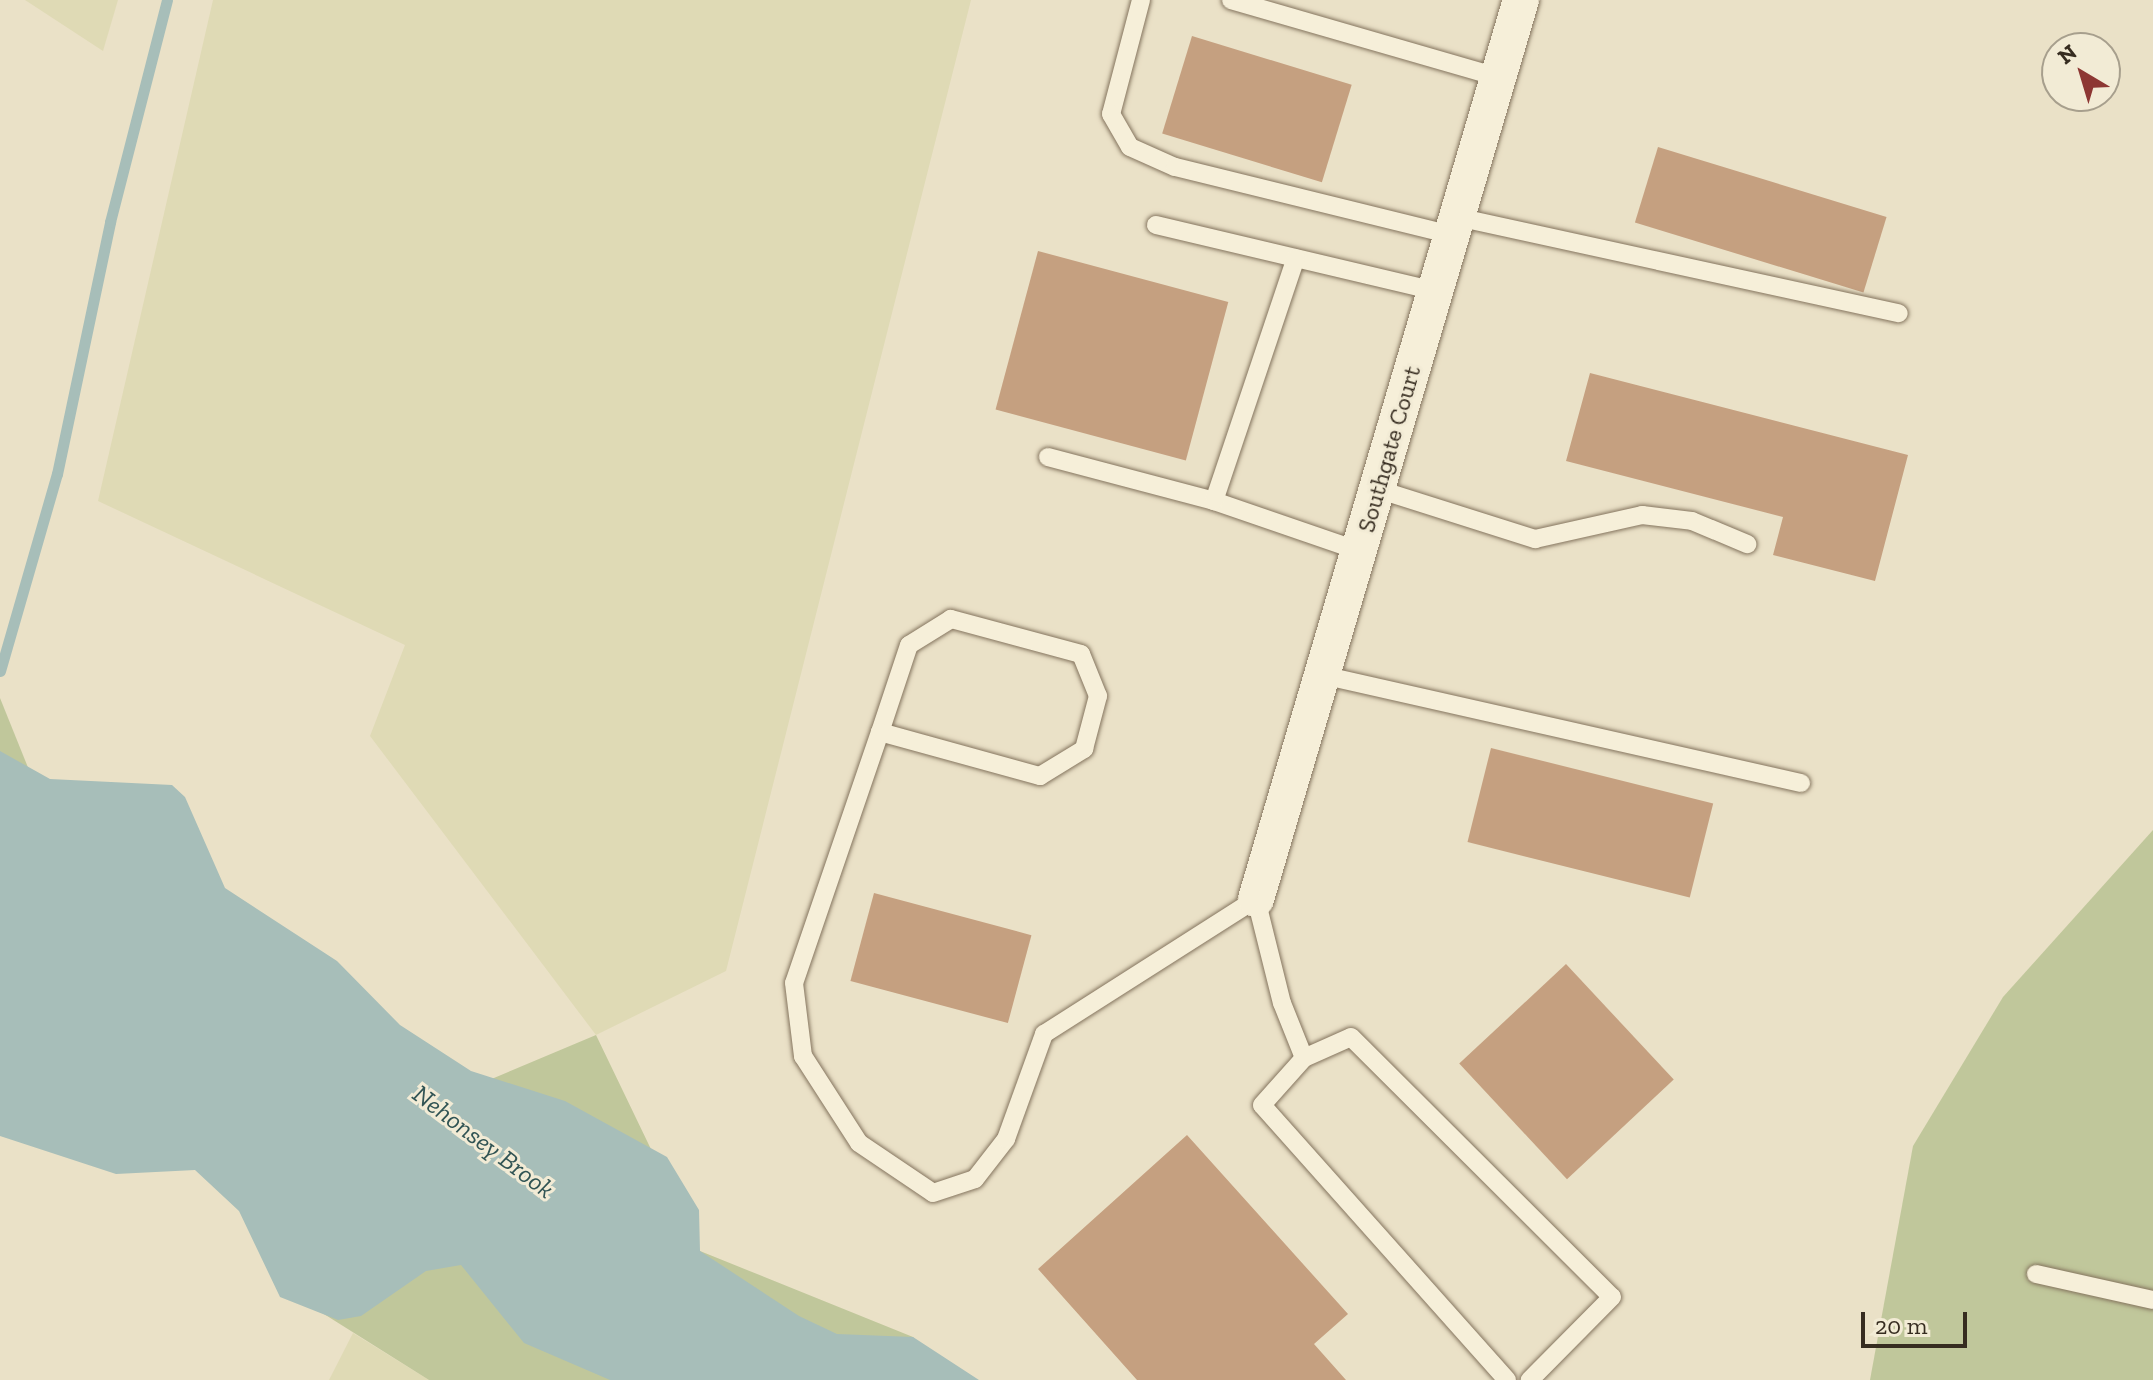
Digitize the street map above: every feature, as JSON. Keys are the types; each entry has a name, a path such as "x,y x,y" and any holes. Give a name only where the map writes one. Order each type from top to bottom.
{"street":[{"name":"Southgate Court","path":"1256,899 1521,0"}],"lane":[{"path":"1141,0 1111,114 1130,147 1175,167 1454,226 1899,313"},
{"path":"1231,0 1498,77"},
{"path":"1156,225 1435,291"},
{"path":"1214,501 1296,258"},
{"path":"1048,457 1214,501 1359,551"},
{"path":"1377,489 1535,539 1642,515 1692,521 1747,544"},
{"path":"880,732 1040,776 1084,749 1098,696 1081,654 951,619 909,645 794,983 803,1056 859,1143 933,1193 975,1179 1006,1139 1044,1034 1256,899 1282,1003 1304,1058"},
{"path":"1322,675 1801,783"},
{"path":"1507,1380 1262,1105 1304,1058 1351,1037 1612,1297 1530,1380"},
{"path":"2036,1274 2153,1300"}],"shaded area":[{"path":"25,0 118,0 103,51"},
{"path":"213,0 971,0 726,971 596,1035 370,736 405,645 98,501"},
{"path":"353,1333 429,1380 329,1380"}],"green space":[{"path":"0,698 54,832 0,850"},
{"path":"2153,830 2153,1380 1870,1380 1913,1146 2003,997"},
{"path":"596,1035 700,1251 913,1337 948,1380 429,1380 273,1282 413,1112"}],"water":[{"name":"Nehonsey Brook","path":"0,751 50,779 172,785 185,797 225,888 337,961 400,1025 471,1071 565,1101 667,1157 699,1210 700,1251 799,1316 837,1334 913,1337 979,1380 610,1380 524,1343 461,1265 426,1271 361,1316 338,1320 280,1297 239,1211 195,1170 116,1174 0,1136"}],"building":[{"path":"1192,36 1352,85 1322,182 1162,134"},
{"path":"1658,147 1887,217 1863,292 1635,223"},
{"path":"1038,251 1228,302 1186,460 996,409"},
{"path":"1590,373 1908,455 1875,581 1773,555 1783,517 1566,461"},
{"path":"1491,748 1713,803 1690,898 1468,842"},
{"path":"874,893 1031,935 1008,1023 850,981"},
{"path":"1566,964 1674,1080 1567,1179 1459,1064"},
{"path":"1187,1135 1348,1314 1314,1344 1346,1380 1137,1380 1038,1269"}],"waterway":[{"path":"0,671 57,474 110,222 167,0"}]}
